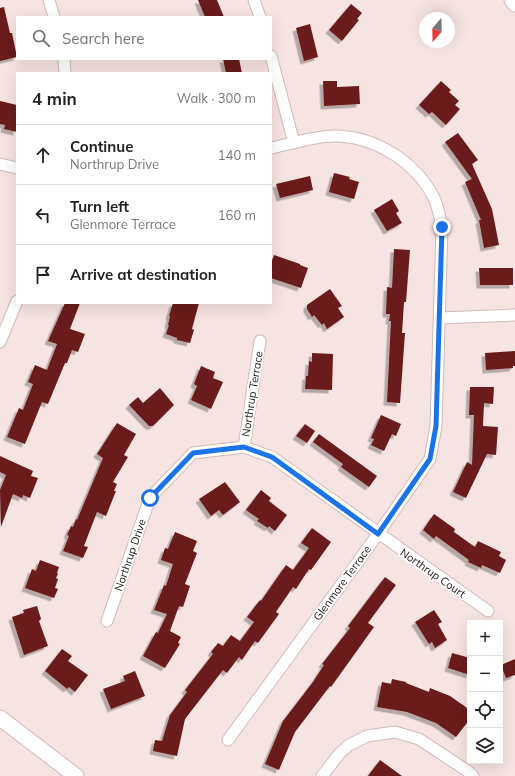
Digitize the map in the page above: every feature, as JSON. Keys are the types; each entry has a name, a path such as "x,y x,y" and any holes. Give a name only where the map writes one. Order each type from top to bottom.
{"main road":[{"path":"512,0 515,4"},
{"path":"0,718 76,776"}],"street":[{"path":"48,0 54,16"},
{"path":"254,0 260,16"},
{"path":"64,60 65,72"},
{"path":"272,60 294,143"},
{"name":"Glenmore Terrace","path":"228,740 378,534 430,459 436,426 442,227 435,199 419,175 406,162 376,144 347,137 332,136 272,148"},
{"path":"0,164 16,168"},
{"path":"0,342 16,303"},
{"path":"440,318 515,315"},
{"name":"Northrup Terrace","path":"244,447 260,341"},
{"name":"Northrup Drive","path":"107,621 150,498 193,453 244,447 272,457 378,534"},
{"name":"Northrup Court","path":"378,534 488,611"},
{"path":"322,776 340,753 349,745 367,736 395,732 419,739 473,776"}],"building":[{"path":"198,0 217,0 224,16 205,16"},
{"path":"351,4 362,13 357,19 359,20 342,41 329,30"},
{"path":"4,7 10,33 12,33 16,57 0,61 0,8"},
{"path":"310,24 318,57 304,61 296,28"},
{"path":"223,60 239,60 242,72 226,72"},
{"path":"323,81 337,81 337,87 359,86 360,104 324,106"},
{"path":"441,81 451,90 449,92 459,101 455,105 460,109 446,125 432,112 429,114 419,105"},
{"path":"0,101 16,105 16,132 4,129 5,125 0,124"},
{"path":"458,133 478,160 472,164 492,209 499,245 484,248 479,220 481,220 465,182 472,179 445,142"},
{"path":"334,173 350,177 349,179 359,182 354,199 329,192"},
{"path":"310,176 313,190 280,198 276,184"},
{"path":"392,199 399,211 396,213 402,223 387,231 374,210"},
{"path":"394,249 410,250 406,302 404,302 402,333 405,333 400,403 387,402 391,321 389,321 390,314 386,314 387,287 392,288"},
{"path":"274,255 308,268 301,288 272,278 272,260"},
{"path":"479,268 513,268 513,285 480,285"},
{"path":"330,289 342,306 338,308 344,317 327,329 324,323 322,325 314,315 312,317 307,309 307,305"},
{"path":"65,304 80,304 70,329 85,334 78,352 72,350 48,404 42,402 25,444 7,437 19,408 23,410 33,384 28,382 35,365 47,370 57,344 48,341"},
{"path":"173,304 199,304 190,343 177,340 177,338 166,334 169,325 169,316"},
{"path":"515,351 515,366 513,366 513,368 486,370 485,353"},
{"path":"312,353 333,354 332,390 305,389 309,361 312,362"},
{"path":"201,366 215,372 213,378 223,382 211,409 191,400 197,386 194,384"},
{"path":"470,387 494,387 493,404 484,403 483,426 498,427 496,455 487,454 466,498 453,492 467,462 472,465 474,415 469,415"},
{"path":"160,388 174,405 153,426 149,426 129,405 138,397 143,403"},
{"path":"381,415 401,424 396,436 392,434 384,451 371,445 374,439 371,438"},
{"path":"117,423 136,434 124,455 128,457 113,482 117,484 114,491 116,491 106,516 97,512 84,546 88,547 83,558 63,551 69,536 67,535 71,526 73,527 76,519 77,520 103,458 97,454"},
{"path":"305,424 315,431 307,443 296,436"},
{"path":"319,434 377,476 369,487 341,467 343,464 313,442"},
{"path":"0,456 33,471 31,476 38,478 30,498 23,495 22,498 13,494 1,527 0,490 6,475 0,472"},
{"path":"225,482 240,502 223,515 219,510 211,516 199,499"},
{"path":"261,490 271,498 269,501 287,515 275,531 269,526 268,528 257,521 259,519 246,510"},
{"path":"434,514 455,529 454,532 475,547 478,541 501,552 499,556 506,560 500,573 482,565 481,568 468,562 469,560 436,536 434,539 423,530"},
{"path":"312,528 331,542 311,570 309,569 296,589 293,587 276,612 279,614 258,643 255,641 242,660 239,657 227,673 223,670 185,719 177,756 153,751 155,740 162,741 170,715 187,692 185,690 213,654 211,652 218,643 223,646 231,635 240,641 254,622 247,617 260,600 261,601 286,565 293,570 309,548 301,543"},
{"path":"175,532 197,541 193,551 197,553 185,584 190,586 183,607 179,606 170,631 181,637 178,643 180,644 165,668 143,656 156,632 158,633 167,614 154,610 164,585 166,586 173,564 161,560 165,548 168,549"},
{"path":"40,560 59,567 56,578 58,579 55,588 58,589 54,598 25,588 32,569 36,571"},
{"path":"385,577 396,585 368,623 374,627 331,687 330,686 295,732 279,770 265,764 283,721 313,682 324,665 322,664 350,628 348,626"},
{"path":"37,606 41,619 39,621 48,646 24,655 12,617 24,613 23,610"},
{"path":"434,610 442,622 438,624 447,640 435,648 432,642 429,644 415,622"},
{"path":"62,649 72,656 68,661 88,675 75,692 69,687 67,689 45,671"},
{"path":"452,653 467,657 467,674 448,668"},
{"path":"515,659 515,675 506,678 503,670 503,664"},
{"path":"135,671 145,696 111,709 103,689 125,681 123,676"},
{"path":"392,679 406,682 429,692 430,688 450,696 467,708 467,723 456,737 436,723 407,712 377,707 382,682 391,684"},
{"path":"380,760 402,776 368,776"}],"route":[{"path":"150,498 193,453 244,447 272,457 378,534 430,459 436,426 442,227"}]}
